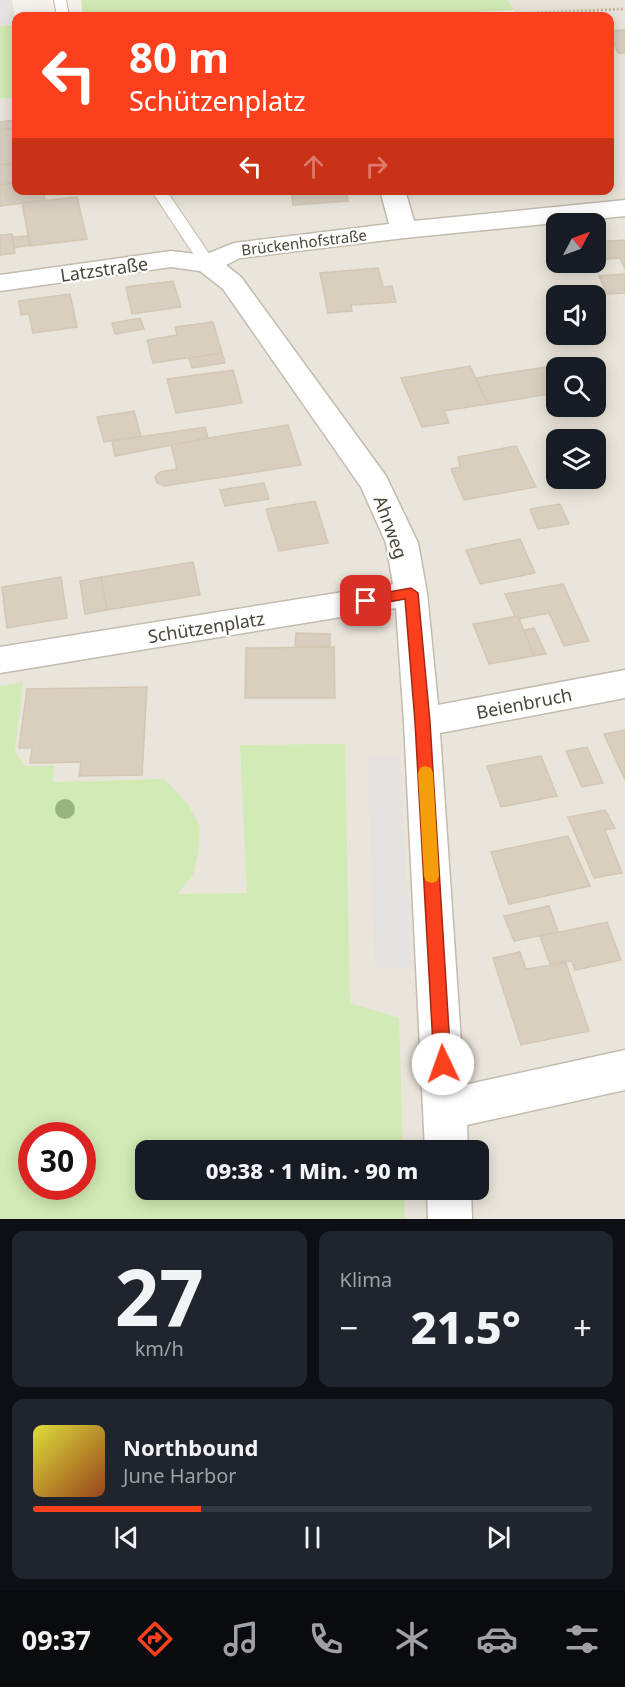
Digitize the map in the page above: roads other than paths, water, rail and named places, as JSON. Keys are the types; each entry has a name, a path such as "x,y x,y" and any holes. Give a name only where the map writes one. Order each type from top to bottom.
{"street":[{"path":"394,195 404,230"},
{"name":"Brückenhofstraße","path":"208,264 234,251 404,230 625,208"},
{"name":"Latzstraße","path":"0,283 171,259 208,264"},
{"name":"Ahrweg","path":"208,264 232,283 375,484 402,543 411,593 422,722 447,1140"},
{"name":"Schützenplatz","path":"0,660 411,593"},
{"name":"Beienbruch","path":"422,722 625,684"},
{"path":"446,1109 625,1070"},
{"path":"449,1200 450,1219"}],"lane":[{"name":"Ahrweg","path":"161,195 208,264"}]}
